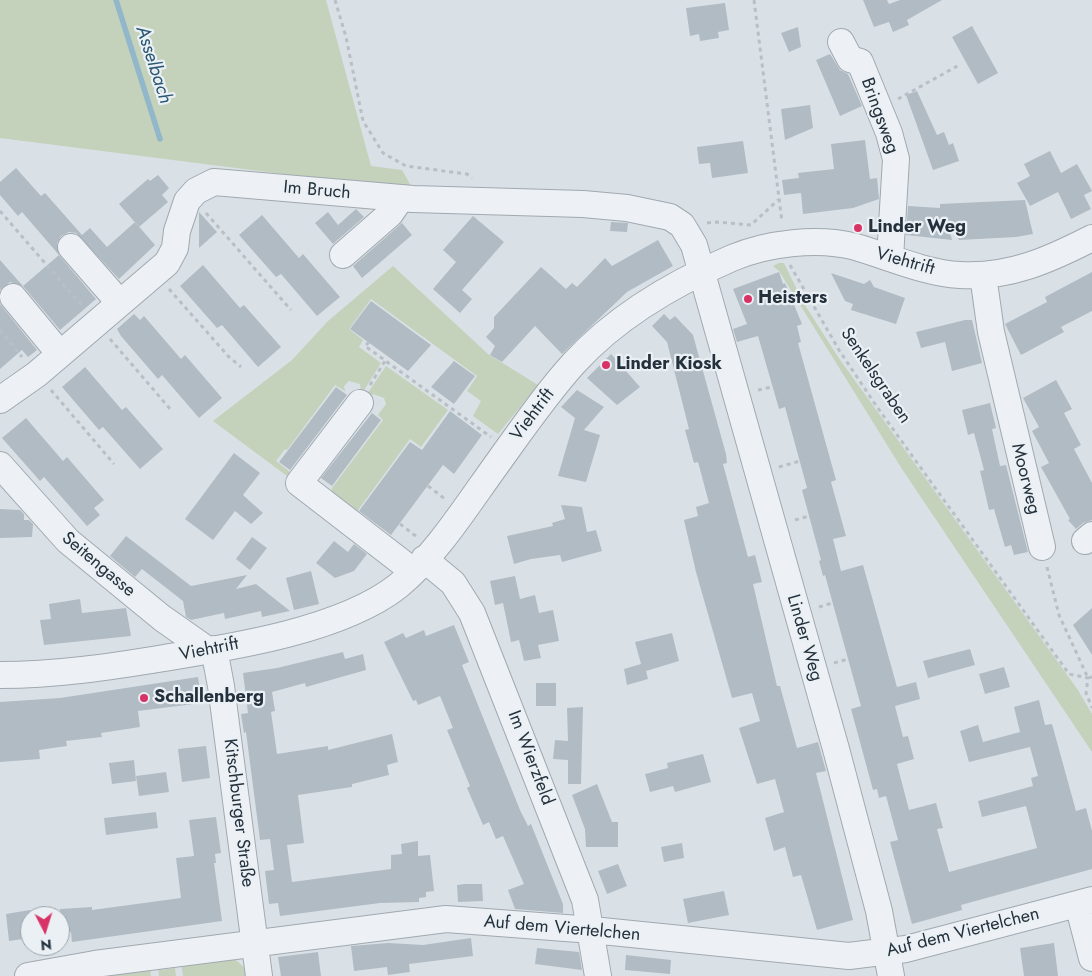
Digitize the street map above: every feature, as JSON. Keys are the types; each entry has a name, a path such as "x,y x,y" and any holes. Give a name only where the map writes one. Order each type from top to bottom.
{"street":[{"name":"Bringsweg","path":"842,42 850,59 860,62 882,114 896,159 890,258"},
{"name":"Im Bruch","path":"186,201 196,191 214,182 401,198 627,208 670,218 682,226 690,235 701,272"},
{"path":"343,255 390,214 401,198"},
{"path":"0,400 37,374 119,302 167,263 175,248 186,201"},
{"name":"Viehtrift","path":"0,675 24,675 115,666 212,650 278,636 357,610 398,586 448,531 550,391 576,360 602,336 645,304 701,272 736,256 785,245 825,242 853,246 944,273 983,275 1001,274 1039,264 1092,238"},
{"path":"71,247 119,302"},
{"name":"Linder Weg","path":"701,272 836,748 890,964"},
{"name":"Moorweg","path":"983,275 991,332 1042,547"},
{"path":"13,297 60,354"},
{"name":"Im Wierzfeld","path":"360,403 299,483 418,565 453,583 472,613 585,900 592,930 598,976"},
{"name":"Seitengasse","path":"0,464 68,542 162,618 212,650"},
{"name":"Kitschburger Straße","path":"212,650 221,686 259,976"},
{"path":"1085,902 1092,958"},
{"name":"Auf dem Viertelchen","path":"28,976 96,970 254,942 446,919 592,930 849,956 890,964 1085,902"}],"path":[{"path":"335,0 346,37 363,121 384,153 406,166 467,174 485,186 488,201"},
{"name":"Senkelsgraben","path":"754,0 785,245 788,260 799,283 875,404 1069,674 1090,677"},
{"path":"882,114 898,107 897,100 961,64"},
{"path":"699,225 717,222 751,225 779,199"},
{"path":"186,201 200,205 291,310"},
{"path":"0,211 172,410"},
{"path":"155,273 228,357 241,367"},
{"path":"0,330 114,464"},
{"path":"368,342 365,346 507,449"},
{"path":"377,374 385,361"},
{"path":"400,371 403,367"},
{"path":"432,395 435,390"},
{"path":"1042,547 1059,615 1090,677 1086,693 1092,708"}],"green space":[{"path":"0,0 326,0 371,166 402,170 411,186 346,182 0,138"},
{"path":"784,263 803,302 838,357 1078,690 1092,714 1092,752 902,469 779,271 773,266"},
{"path":"393,266 488,354 538,385 498,434 473,416 481,401 467,391 477,376 371,299 349,329 363,340 359,347 381,363 358,400 356,397 361,390 360,384 349,381 344,386 345,391 335,385 287,450 285,449 276,461 290,472 287,476 213,421 292,360 328,321"},
{"path":"386,366 448,410 421,447 410,439 353,517 330,499 332,488 383,420 378,415 386,404 384,398 373,394 365,406 361,403"},
{"path":"230,955 245,968 246,976 183,976 181,962"},
{"path":"158,965 162,965 162,970 175,968 176,976 159,976"},
{"path":"150,966 151,976 106,976 109,972"}],"building":[{"path":"863,0 887,0 889,4 900,0 942,0 907,20 909,25 893,32 889,22 874,27"},
{"path":"725,3 729,30 718,32 719,38 700,41 699,34 690,36 686,8"},
{"path":"972,26 998,73 978,84 952,37"},
{"path":"798,27 801,47 789,52 781,33"},
{"path":"830,54 840,70 848,74 862,106 840,116 816,60"},
{"path":"917,91 937,135 944,132 949,145 953,143 959,161 933,170 906,95"},
{"path":"810,105 813,128 785,140 781,109"},
{"path":"865,140 870,179 877,178 879,199 853,208 803,214 801,193 784,195 782,180 799,178 798,173 834,169 831,144"},
{"path":"743,141 748,173 712,178 710,163 699,164 697,147"},
{"path":"1050,151 1061,173 1077,164 1092,191 1084,195 1091,209 1071,219 1058,192 1030,206 1017,183 1030,176 1024,164"},
{"path":"16,168 41,196 45,193 82,235 90,228 107,247 135,222 155,245 119,279 76,233 69,232 61,236 57,243 59,255 22,212 18,216 0,195 0,182"},
{"path":"158,175 169,188 162,195 168,202 139,227 119,204 148,179 150,181"},
{"path":"1025,200 1033,234 1016,237 959,240 952,227 949,228 952,240 906,235 908,206 940,208 940,204"},
{"path":"356,209 364,217 333,244 315,223 328,212 338,225"},
{"path":"199,212 217,232 199,248"},
{"path":"262,215 299,258 303,254 340,297 317,316 281,274 276,277 239,235"},
{"path":"473,216 504,242 462,290 472,299 460,313 433,289 456,262 443,250"},
{"path":"611,222 628,223 627,232 610,231"},
{"path":"402,223 412,235 362,278 353,266"},
{"path":"658,240 673,266 627,292 562,354 535,326 502,362 490,355 495,346 486,337 494,328 494,317 541,267 566,289 572,283 577,287 605,258 612,266"},
{"path":"59,255 96,299 60,330 23,286"},
{"path":"0,260 23,286 10,282 0,290"},
{"path":"203,265 240,308 244,305 281,347 258,367 222,325 217,328 180,286"},
{"path":"779,272 802,324 797,326 801,342 798,343 836,480 831,482 846,536 833,539 841,571 863,565 897,687 916,682 920,699 895,706 903,737 908,736 914,759 897,764 909,810 936,803 943,828 937,829 949,872 1037,848 1026,806 982,817 978,801 1033,786 1031,778 1038,776 1030,747 969,762 960,731 978,725 983,742 1020,732 1014,707 1039,700 1045,725 1052,724 1076,811 1086,808 1092,831 1092,869 961,905 962,910 912,924 890,842 898,840 886,796 879,798 877,789 873,790 851,709 861,706 825,575 823,576 819,561 821,560 802,490 807,488 785,407 779,409 758,336 737,342 733,329 747,324 733,289"},
{"path":"1092,272 1092,311 1061,327 1064,332 1021,355 1005,324 1047,302 1045,297"},
{"path":"831,273 864,284 870,280 874,287 905,298 896,324 851,310 853,304 845,301"},
{"path":"371,301 431,345 408,371 350,329"},
{"path":"0,304 37,350 28,357 22,350 0,369"},
{"path":"134,314 140,320 144,316 181,359 185,355 222,398 199,418 162,375 158,379 121,336 117,329"},
{"path":"664,314 670,320 675,316 693,335 726,454 727,463 723,464 748,557 755,555 762,582 753,584 777,686 780,686 797,748 818,742 826,771 816,773 853,920 817,930 801,875 793,877 785,847 774,851 765,818 784,812 775,779 757,784 739,728 760,721 752,693 732,698 696,572 684,520 698,516 696,507 709,503 698,462 694,463 685,430 689,429 667,342 652,326"},
{"path":"972,320 982,363 952,371 945,342 921,348 916,332"},
{"path":"611,354 640,387 617,405 587,378"},
{"path":"454,361 475,376 454,404 431,387"},
{"path":"85,367 122,410 126,407 163,449 140,469 103,427 99,430 62,387"},
{"path":"1056,380 1072,409 1064,413 1081,445 1074,449 1092,483 1092,520 1083,523 1076,529 1068,520 1070,519 1041,467 1049,463 1032,431 1039,427 1023,398"},
{"path":"336,387 347,395 290,470 279,462"},
{"path":"577,390 604,407 584,430 600,435 586,482 558,476 575,418 561,407"},
{"path":"990,403 996,428 992,429 1000,466 1006,465 1028,552 1014,555 1011,545 1005,547 994,509 989,510 980,471 984,470 974,433 968,435 962,410"},
{"path":"450,411 482,435 454,474 443,465 391,535 359,511 410,442 422,450"},
{"path":"372,413 381,420 332,486 321,478"},
{"path":"26,418 63,461 67,457 104,500 94,508 100,515 87,526 44,477 40,481 2,438"},
{"path":"234,453 260,473 243,495 263,513 251,524 235,511 213,540 185,519"},
{"path":"561,505 582,507 587,532 596,530 602,551 562,562 560,555 531,559 514,564 507,536 553,526 552,523 565,519"},
{"path":"0,509 20,510 24,514 24,520 29,520 33,524 32,537 0,538"},
{"path":"126,536 191,586 247,575 236,589 256,584 290,611 262,617 261,611 225,619 224,613 191,620 186,617 183,601 142,569 135,577 110,556"},
{"path":"252,537 267,548 250,570 236,559"},
{"path":"334,541 348,552 354,544 367,554 354,571 335,578 316,563"},
{"path":"311,571 319,604 294,610 286,578"},
{"path":"515,576 520,599 535,595 539,613 553,610 559,641 538,645 541,658 524,661 519,640 511,642 503,603 495,605 490,581"},
{"path":"80,599 82,613 126,608 131,636 44,645 40,620 51,619 49,604"},
{"path":"1092,608 1092,655 1073,625"},
{"path":"454,625 469,662 462,665 520,810 528,826 531,824 563,904 563,913 515,909 508,890 524,884 503,836 496,839 489,822 483,825 467,788 470,786 447,730 453,728 440,696 418,705 416,700 413,701 384,642 403,633 406,638 424,630 426,636"},
{"path":"672,633 679,661 646,671 648,679 627,685 624,669 641,664 635,642"},
{"path":"970,649 975,665 928,678 923,661"},
{"path":"343,652 345,659 363,654 366,670 306,687 305,683 272,692 275,711 271,712 277,754 328,746 328,750 392,734 398,762 387,765 389,775 352,784 352,787 298,795 304,843 287,845 292,882 391,869 391,855 402,854 401,844 418,841 418,856 430,855 434,891 426,892 426,897 419,898 419,902 380,903 280,916 278,903 269,904 265,871 274,870 270,839 260,840 246,732 244,733 241,714 248,713 243,673 277,668"},
{"path":"1004,667 1010,687 985,694 979,674"},
{"path":"198,677 202,703 138,711 140,727 101,733 102,737 66,741 67,746 39,750 40,759 0,762 0,702 60,698"},
{"path":"536,683 556,683 556,706 536,706"},
{"path":"583,707 581,784 568,784 568,760 553,759 555,740 568,741 567,708"},
{"path":"206,746 210,778 182,782 178,749"},
{"path":"703,754 711,782 675,792 673,786 650,792 645,774 668,768 667,763"},
{"path":"134,760 136,781 112,784 109,763"},
{"path":"166,772 169,792 139,796 136,776"},
{"path":"597,784 612,822 618,822 618,847 586,847 585,829 572,795"},
{"path":"156,812 158,828 106,835 104,818"},
{"path":"216,817 221,853 215,854 216,863 214,863 222,921 72,942 70,908 92,907 92,910 181,898 176,858 194,856 189,820"},
{"path":"682,843 684,858 664,862 661,847"},
{"path":"618,864 627,886 607,894 598,871"},
{"path":"482,884 483,901 458,902 457,885"},
{"path":"724,891 729,915 688,923 683,899"},
{"path":"20,912 20,939 9,941 6,914"},
{"path":"471,938 473,956 409,964 410,972 388,975 387,967 354,971 351,946 388,943 423,945"},
{"path":"1054,943 1058,976 1024,976 1020,948"},
{"path":"537,948 579,952 582,970 535,964"},
{"path":"318,952 321,976 281,976 278,957"},
{"path":"626,955 671,960 670,974 625,970"}],"waterway":[{"name":"Asselbach","path":"116,0 160,139"}],"place":[{"name":"Linder Weg","path":"858,228"},
{"name":"Heisters","path":"748,299"},
{"name":"Linder Kiosk","path":"606,365"},
{"name":"Schallenberg","path":"144,698"}]}
